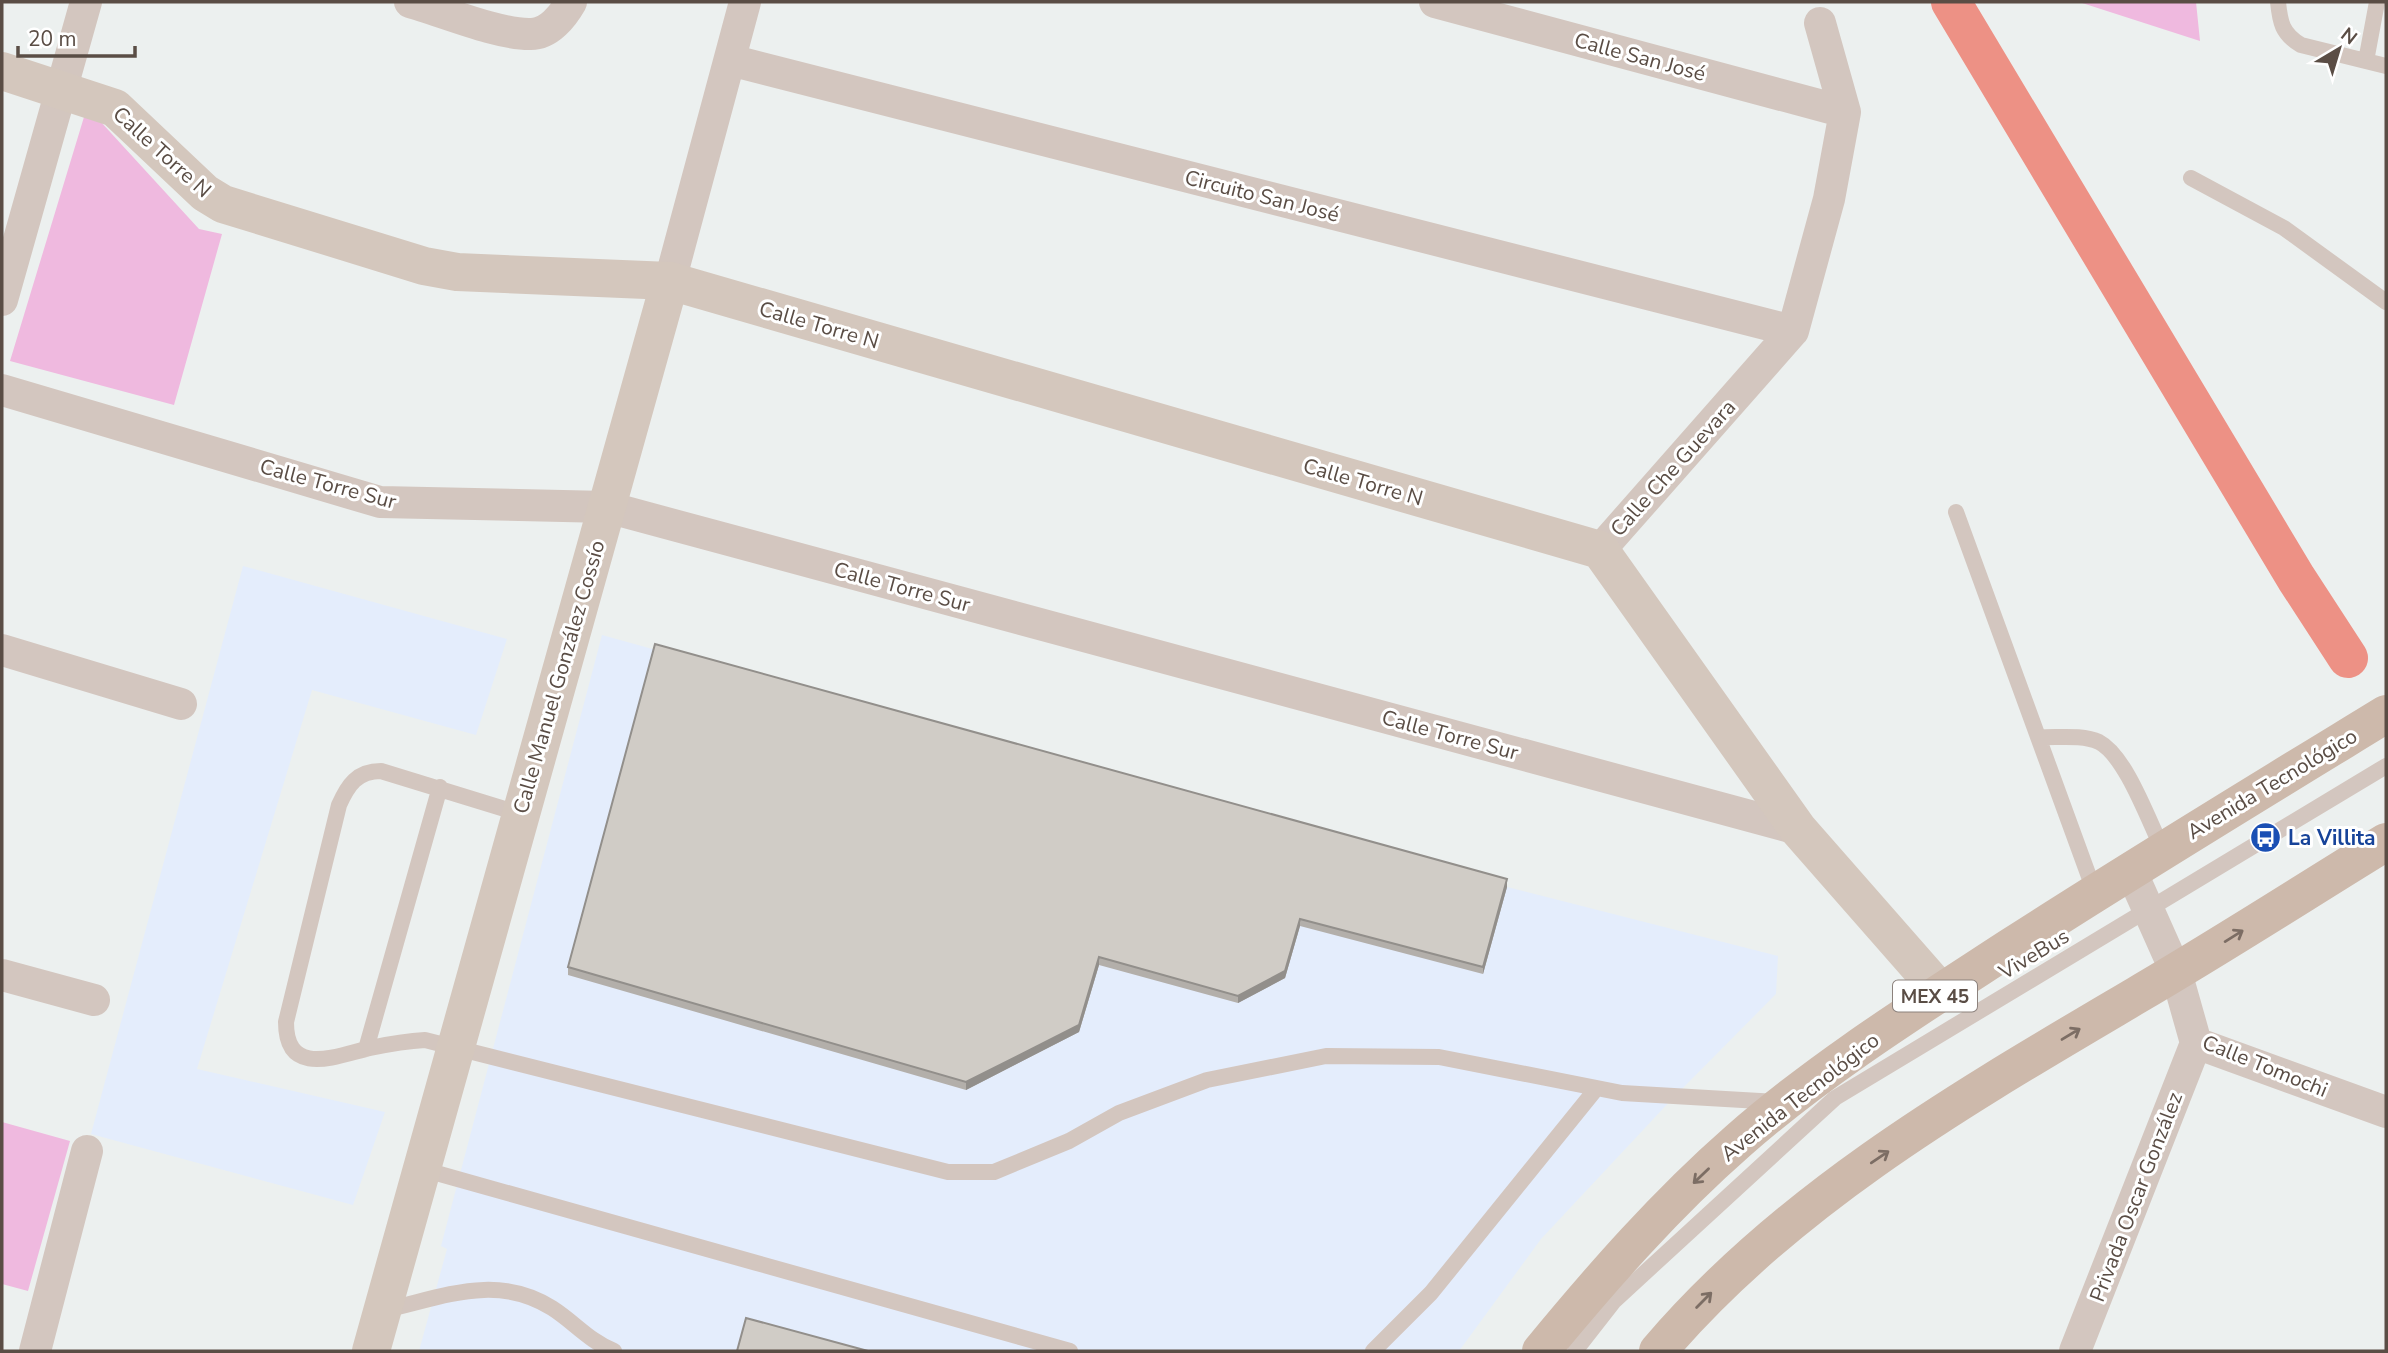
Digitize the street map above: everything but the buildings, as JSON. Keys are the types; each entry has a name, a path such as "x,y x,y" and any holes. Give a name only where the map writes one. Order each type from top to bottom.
{"main road":[{"name":"Avenida Tecnológico","path":"1541,1351 1618,1258 1738,1141 1786,1102 1941,992 2162,850 2386,714"},
{"path":"1658,1351 1688,1316 1751,1253 1814,1201 1991,1081 2176,972 2386,842"}],"street":[{"path":"2,300 86,2"},
{"path":"410,2 507,30 531,34 544,31 571,2"},
{"name":"Calle Manuel González Cossío","path":"371,1351 670,281 745,2"},
{"name":"Calle San José","path":"1435,2 1845,112"},
{"name":"Calle Che Guevara","path":"1820,23 1845,112 1829,199 1793,331 1600,550 1798,829 1941,992"},
{"name":"Circuito San José","path":"730,60 1793,331"},
{"name":"Calle Torre N","path":"2,71 108,104 123,113 205,193 223,204 424,266 449,270 670,281 1600,550"},
{"name":"Calle Torre Sur","path":"2,390 380,502 607,507 1798,829"},
{"path":"2,650 181,704"},
{"name":"Calle Tomochi","path":"2131,870 2176,972 2196,1043 2386,1112"},
{"path":"2,975 94,1000"},
{"name":"Privada Oscar González","path":"2075,1351 2196,1043"},
{"path":"35,1351 87,1152"}],"lane":[{"path":"2278,2 2280,22 2289,38 2301,44 2386,66"},
{"path":"2366,61 2377,2"},
{"path":"2191,178 2284,228 2386,303"},
{"path":"1956,512 2095,893"},
{"path":"2038,737 2090,739 2109,750 2136,793 2162,850"},
{"name":"ViveBus","path":"1575,1351 1614,1301 1835,1098 2386,766"},
{"path":"521,814 440,787 369,771 348,787 339,805 286,1022 288,1044 304,1058 337,1058 366,1049 425,1040 948,1172 972,1174 994,1172 1069,1141 1119,1113 1207,1080 1326,1056 1439,1057 1596,1089 1673,1098 1786,1102"},
{"path":"366,1049 440,787"},
{"path":"1373,1351 1431,1293 1596,1089"},
{"path":"422,1169 1070,1351"},
{"path":"383,1310 472,1291 514,1290 532,1295 558,1311 578,1331 614,1351"}],"shaded area":[{"path":"2079,2 2196,2 2200,41"},
{"path":"84,117 100,121 199,229 222,234 174,405 10,361"},
{"path":"243,566 507,639 476,735 312,690 197,1069 385,1112 353,1205 91,1134"},
{"path":"602,635 1507,887 1778,956 1776,994 1673,1098 1541,1239 1459,1351 419,1351 447,1249 441,1246"},
{"path":"2,1122 70,1141 28,1291 2,1284"}],"waterway":[{"path":"1951,2 2296,578 2348,658"}],"place":[{"name":"La Villita","path":"2265,838"}]}
